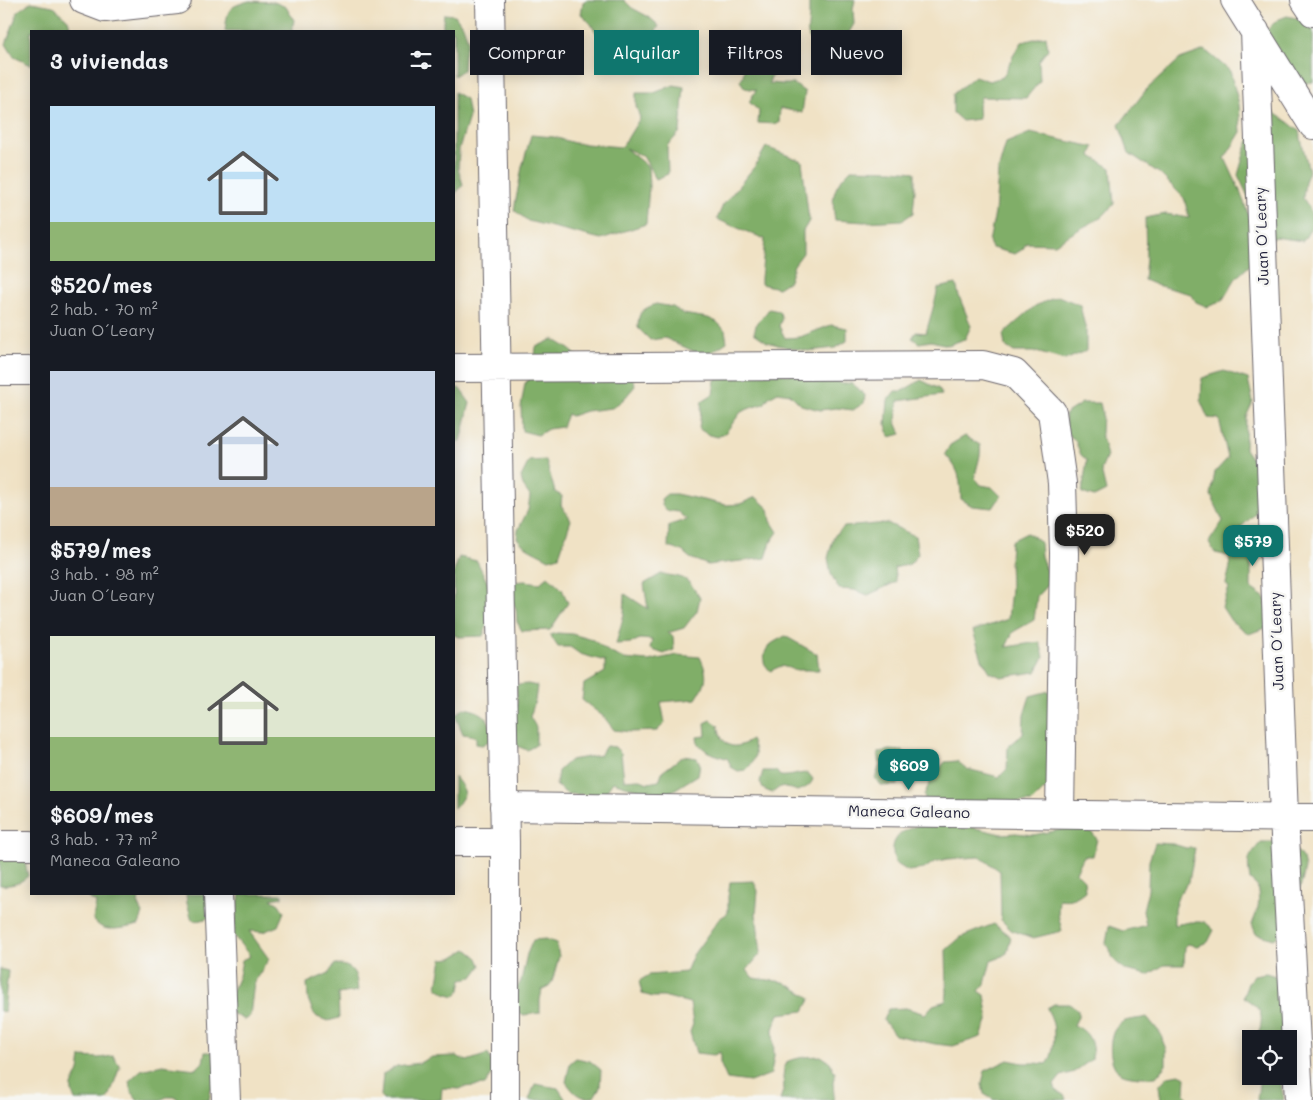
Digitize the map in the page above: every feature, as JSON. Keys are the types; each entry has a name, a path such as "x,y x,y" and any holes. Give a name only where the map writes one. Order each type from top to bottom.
{"street":[{"path":"98,2 177,0"},
{"path":"490,0 505,842 505,1100"},
{"path":"1235,0 1313,125"},
{"path":"1305,0 1313,12"},
{"name":"Juan O´Leary","path":"1255,31 1284,817 1299,1100"},
{"path":"455,368 983,365 1014,373 1052,412 1062,482 1064,552 1060,814"},
{"path":"0,371 30,371"},
{"name":"Maneca Galeano","path":"504,807 1313,818"},
{"path":"455,842 505,842"},
{"path":"0,845 30,845"},
{"path":"218,895 226,1100"}],"green space":[{"path":"586,0 624,0 632,8 649,17 659,26 656,30 595,30 581,14 583,2"},
{"path":"809,0 855,0 853,9 854,24 850,30 811,30 811,42 808,32"},
{"path":"249,1 274,2 286,7 294,20 292,30 225,30 228,13 236,5"},
{"path":"31,2 53,6 68,20 71,30 30,30 30,65 14,57 6,44 18,11"},
{"path":"444,14 455,15 464,28 468,41 464,54 463,70 455,75 455,30 443,30"},
{"path":"1287,16 1310,21 1313,26 1313,82 1292,85 1260,37 1277,20"},
{"path":"1046,36 1048,49 1039,61 1040,81 1026,98 981,97 978,107 979,119 962,121 953,113 953,94 975,76 989,81 1003,77 1022,42"},
{"path":"1205,50 1230,71 1239,104 1241,132 1225,158 1240,191 1252,225 1250,201 1238,175 1245,150 1258,120 1274,113 1299,131 1309,171 1305,182 1303,198 1311,211 1313,225 1303,241 1274,237 1236,278 1222,301 1208,307 1196,302 1191,294 1144,280 1146,258 1145,218 1166,214 1189,218 1184,198 1159,173 1129,153 1119,125 1146,90 1180,59"},
{"path":"774,75 769,83 794,84 805,92 802,113 780,108 779,123 758,123 759,111 749,102 756,90 745,88 740,81 743,76"},
{"path":"674,85 684,87 680,132 667,146 668,174 656,179 643,156 625,148 648,167 649,186 646,224 601,239 528,221 514,210 522,167 531,135 554,137 574,143 622,147 640,118 636,106 636,93 654,93"},
{"path":"455,93 466,99 469,117 459,149 458,168 463,185 455,194"},
{"path":"1030,133 1094,147 1091,156 1111,168 1114,204 1102,217 1055,244 1026,243 1023,249 1015,254 992,248 989,242 995,213 998,171 1006,143"},
{"path":"766,147 802,161 809,221 803,231 803,253 794,265 789,281 778,288 761,284 765,239 717,219 723,205 755,166"},
{"path":"851,169 915,172 913,213 903,220 864,222 835,220 833,204 835,192 840,181"},
{"path":"956,284 971,326 965,339 948,345 931,341 919,343 912,338 916,332 926,333 938,288"},
{"path":"1058,296 1080,305 1086,331 1086,351 1065,360 1036,352 1014,352 1005,346 1003,334 1035,306"},
{"path":"656,304 673,307 683,314 708,318 717,322 725,330 727,342 712,352 695,352 665,338 650,340 638,328 639,318 641,312"},
{"path":"769,309 779,311 782,318 779,326 785,338 800,337 831,325 847,328 847,341 835,348 808,351 767,342 754,333 757,322"},
{"path":"553,339 583,361 623,366 634,381 635,386 624,399 612,408 586,411 571,416 567,414 562,427 548,429 538,435 522,431 521,407 525,383 533,375 536,347"},
{"path":"729,370 833,378 842,384 852,383 865,395 864,403 853,410 836,408 820,410 801,405 790,394 778,392 769,397 764,404 741,412 726,432 718,437 709,435 699,429 702,401 713,394 715,380"},
{"path":"1224,371 1248,379 1253,402 1246,417 1245,449 1258,468 1263,497 1255,514 1240,528 1251,564 1251,588 1265,598 1270,626 1249,634 1231,621 1222,607 1229,588 1226,584 1230,567 1229,556 1215,553 1209,542 1223,521 1211,495 1215,472 1228,458 1219,419 1208,418 1201,402 1202,378"},
{"path":"921,380 939,389 942,395 898,401 896,422 901,434 890,437 886,425 888,400 895,391 902,391"},
{"path":"455,387 460,389 470,403 461,441 455,444"},
{"path":"1082,403 1100,403 1102,412 1101,434 1107,456 1101,470 1106,491 1094,497 1082,493 1087,460 1081,455 1075,440 1066,433 1065,414"},
{"path":"965,436 980,445 975,478 981,485 992,487 1001,496 993,508 972,506 961,499 958,475 954,465 945,454 950,445"},
{"path":"546,460 555,492 562,496 561,505 571,520 559,556 549,559 527,548 517,538 518,530 528,510 530,496 523,486 521,477 529,461"},
{"path":"667,494 676,494 726,505 740,504 756,497 769,509 771,521 778,532 771,542 766,558 708,565 690,558 682,551 668,547 669,525 687,520 678,512 665,510 661,499"},
{"path":"887,523 915,536 918,554 910,564 894,568 896,582 868,595 854,590 839,589 831,574 828,558 834,536 844,527"},
{"path":"1027,533 1040,541 1041,556 1050,582 1037,596 1034,620 1013,632 1006,647 1040,642 1044,657 1036,672 1001,677 990,672 982,659 973,631 1008,619 1011,588 1011,541"},
{"path":"459,557 477,561 492,592 490,618 483,636 459,637 455,635 455,569"},
{"path":"661,574 685,579 700,598 697,611 684,628 667,633 673,636 674,650 664,654 650,649 652,640 640,639 631,643 616,644 624,614 625,594 648,609 644,584"},
{"path":"548,576 562,589 568,603 550,630 522,631 517,622 516,609 509,593 512,582 540,583"},
{"path":"557,633 572,634 593,640 609,652 624,659 648,661 677,655 700,657 706,674 703,688 696,699 661,702 665,723 657,731 630,732 614,730 604,717 582,700 584,684 605,672 605,661 580,654 570,647 558,647 550,635"},
{"path":"785,636 817,654 819,670 797,670 781,666 770,671 764,663 765,652 769,646"},
{"path":"528,684 537,686 530,717 536,727 536,745 527,750 517,746 514,720 517,702 516,685"},
{"path":"1049,691 1061,784 1044,790 1032,802 926,806 924,795 932,778 945,762 957,761 967,769 999,777 1007,769 1008,747 1023,734 1024,715 1030,696"},
{"path":"464,708 477,711 486,717 490,727 489,741 482,745 476,744 476,737 463,734 455,715"},
{"path":"711,720 718,725 722,738 729,745 738,746 751,740 755,749 755,756 746,770 738,771 731,767 728,759 708,752 698,744 697,737 706,736 705,723"},
{"path":"606,746 615,747 621,753 624,780 638,779 648,783 659,781 662,772 683,756 697,758 700,764 698,775 664,796 613,782 604,795 567,794 556,785 558,771 570,760 600,755"},
{"path":"902,751 914,757 911,769 901,776 897,785 882,786 875,778 880,765 878,752"},
{"path":"763,771 776,771 780,776 808,773 813,779 809,786 797,791 780,787 772,793 763,789 760,782"},
{"path":"455,777 462,786 464,795 455,807"},
{"path":"919,825 971,827 1001,834 1033,835 1085,825 1097,839 1093,856 1084,856 1076,872 1084,880 1085,891 1067,900 1059,899 1058,914 1062,931 1033,938 1011,930 1001,920 1000,871 980,857 947,859 934,862 924,869 908,871 895,863 893,846 897,837"},
{"path":"1261,842 1276,842 1298,852 1303,859 1305,868 1302,882 1283,933 1274,939 1256,934 1252,924 1258,905 1258,897 1257,886 1250,880 1248,863"},
{"path":"1155,843 1195,848 1189,882 1179,894 1174,909 1174,925 1205,922 1214,930 1208,942 1197,946 1188,944 1185,947 1184,965 1164,965 1148,975 1125,970 1114,960 1106,943 1109,926 1123,931 1146,925 1143,910 1148,890 1149,861"},
{"path":"0,854 25,862 28,876 15,884 0,885"},
{"path":"754,881 758,891 756,914 761,953 747,970 753,978 784,982 811,998 804,1011 779,1014 773,1029 774,1056 771,1074 750,1082 727,1079 720,1063 720,1052 714,1055 696,1053 690,1032 693,1024 690,1003 667,997 653,997 642,994 639,981 649,975 686,972 693,955 719,919 728,913 730,882"},
{"path":"88,895 140,895 138,902 143,913 139,925 116,929 101,927 93,920 96,903 89,898"},
{"path":"186,895 226,895 209,917 198,921 192,920"},
{"path":"240,895 282,895 282,897 271,899 279,904 284,912 278,926 263,932 249,931 269,959 254,982 250,1016 244,1020 230,1012 229,999 239,976 242,960 250,956 233,935"},
{"path":"994,924 1011,937 1007,953 991,961 985,984 979,991 985,995 988,1014 981,1037 953,1046 895,1035 883,1020 888,1009 906,1008 925,1014 933,1005 946,1001 946,950 961,937"},
{"path":"546,939 556,943 559,956 552,982 547,988 542,990 540,1013 523,1015 516,1012 517,988 521,981 527,954 533,940"},
{"path":"467,949 478,958 481,966 473,977 462,979 460,990 455,996 445,993 437,987 442,959 452,958"},
{"path":"335,964 342,965 353,971 358,991 338,994 339,1018 328,1021 317,1017 313,1012 308,999 307,983 329,973"},
{"path":"0,969 8,971 4,1012 0,1011"},
{"path":"1266,973 1282,978 1285,1030 1260,1030 1261,1014 1259,1010 1243,997 1248,983 1254,975"},
{"path":"1054,1004 1069,1004 1078,1010 1078,1017 1074,1025 1087,1034 1092,1048 1092,1059 1074,1072 1061,1076 1054,1085 1056,1090 1065,1096 1066,1100 994,1100 984,1094 982,1083 985,1071 1008,1060 1047,1064 1053,1051 1054,1033 1047,1008"},
{"path":"1147,1017 1161,1034 1166,1049 1166,1065 1156,1077 1136,1077 1121,1073 1115,1067 1111,1058 1111,1042 1114,1032 1123,1022"},
{"path":"205,1052 216,1052 218,1090 211,1089 209,1100 178,1100 176,1097 167,1097 160,1100 138,1100 131,1091 129,1081 141,1070 162,1065 196,1069 203,1062"},
{"path":"488,1054 495,1069 485,1085 460,1089 442,1088 441,1100 383,1100 381,1096 383,1074 397,1066 419,1063 432,1057 456,1056 467,1061"},
{"path":"113,1056 120,1066 110,1095 106,1100 75,1100 72,1086 79,1071 81,1057 99,1058"},
{"path":"821,1056 830,1062 835,1073 833,1100 780,1100 784,1087 784,1068 788,1061 803,1057"},
{"path":"576,1058 590,1061 601,1070 600,1087 594,1097 578,1095 566,1082 570,1063"},
{"path":"1179,1074 1186,1077 1185,1094 1189,1100 1161,1100 1159,1086 1168,1076"},
{"path":"535,1084 558,1088 566,1100 529,1100"},
{"path":"1259,1085 1281,1085 1284,1100 1257,1100"}]}
